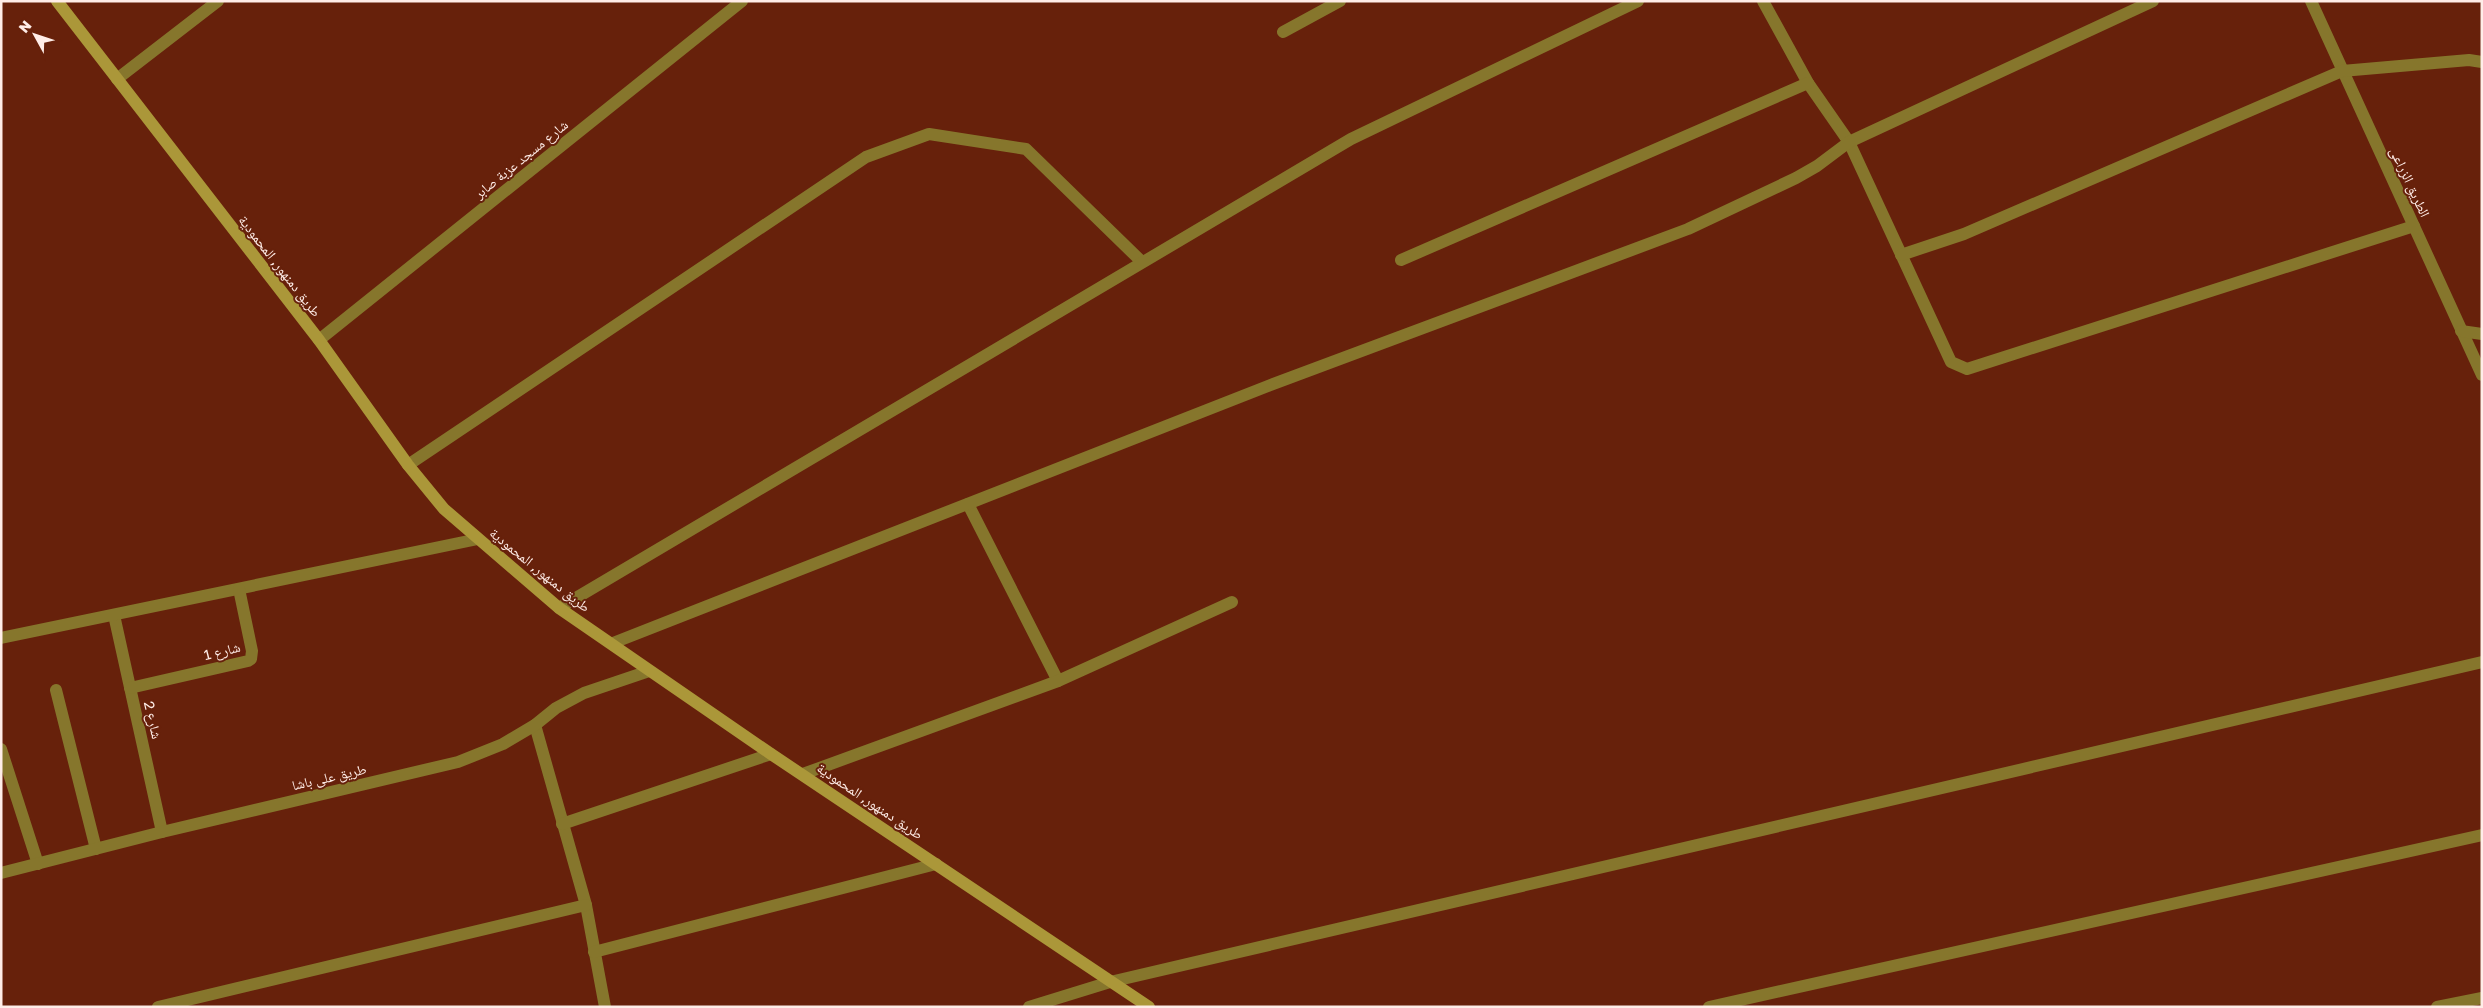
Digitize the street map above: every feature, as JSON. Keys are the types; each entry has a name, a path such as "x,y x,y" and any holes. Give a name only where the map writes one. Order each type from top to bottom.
{"main road":[{"name":"طريق دمنهور, المحمودية","path":"57,1 318,340 408,466 444,509 560,608 613,643 649,671 1149,1007"}],"street":[{"path":"117,80 218,1"},
{"name":"شارع مسجد عزبة صابر","path":"318,340 742,1"},
{"path":"1283,32 1340,1"},
{"path":"560,608 1351,139 1638,1"},
{"path":"1763,1 1808,83 1849,142 1951,362 1967,369 2414,226"},
{"path":"613,643 1268,386 1688,229 1796,178 1817,166 1849,142 2153,1"},
{"name":"الطريق الزراعى","path":"2312,1 2342,71 2482,375"},
{"path":"1901,256 1964,234 2342,71 2469,60 2482,62"},
{"path":"1400,260 1808,83"},
{"path":"408,466 866,157 929,134 1026,149 1142,262"},
{"path":"2462,331 2482,334"},
{"path":"968,504 1058,681"},
{"path":"1,638 478,539"},
{"name":"شارع 1","path":"130,688 251,659 252,652 239,589"},
{"path":"803,774 1058,681 1232,602"},
{"name":"شارع 2","path":"114,615 162,832"},
{"path":"1029,1007 1110,982 2482,662"},
{"name":"طريق على باشا","path":"1,873 162,832 458,762 503,744 535,725 556,708 584,693 649,671"},
{"path":"56,690 96,849"},
{"path":"535,725 586,905 605,1007"},
{"path":"1,749 38,864"},
{"path":"562,824 771,754"},
{"path":"1709,1007 2482,835"},
{"path":"594,952 936,864"},
{"path":"158,1007 586,905"},
{"path":"2437,1007 2482,998"}]}
